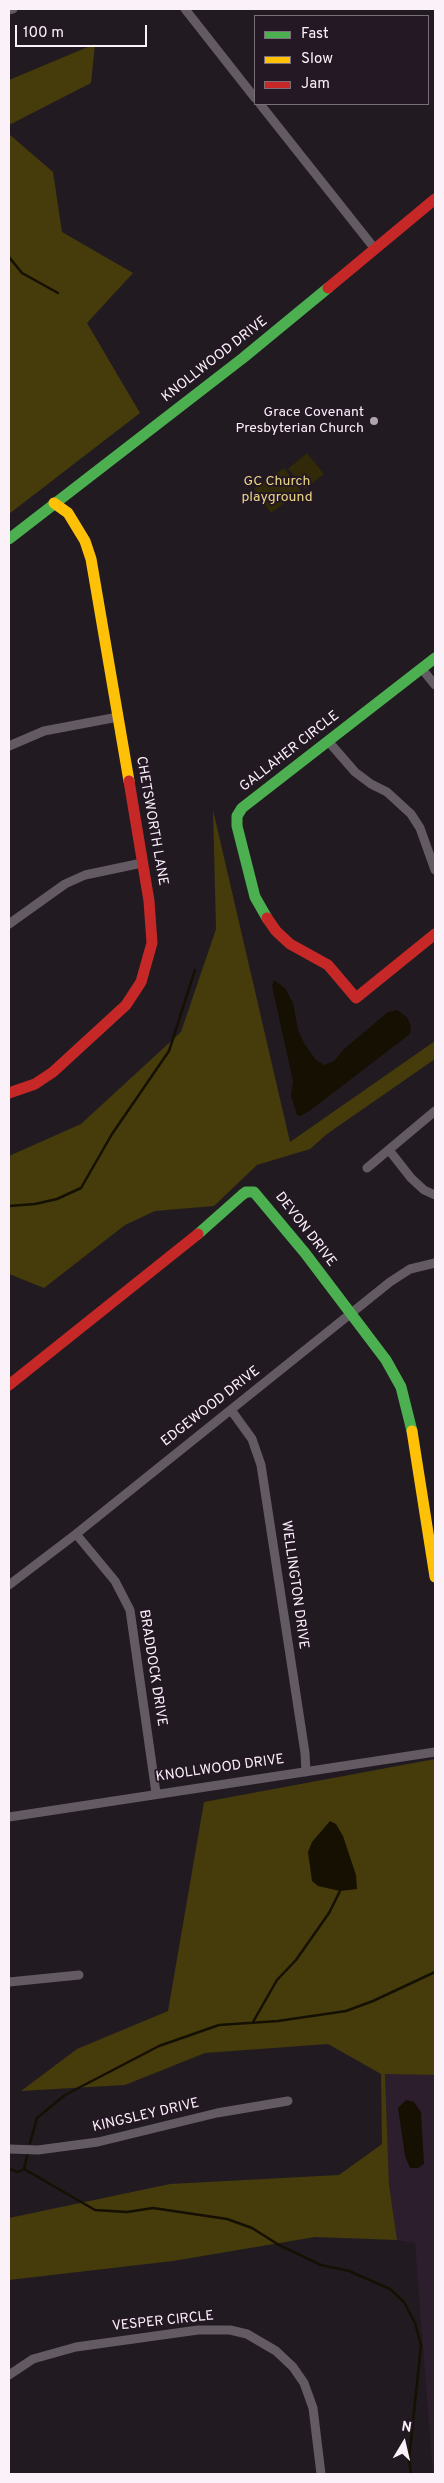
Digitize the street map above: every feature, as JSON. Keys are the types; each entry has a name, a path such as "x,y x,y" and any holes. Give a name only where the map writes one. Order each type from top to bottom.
{"street":[{"path":"9,10 13,9"},
{"path":"186,9 254,97"},
{"path":"261,105 375,249"},
{"name":"KNOLLWOOD DRIVE","path":"9,539 243,358 358,265 435,199"},
{"name":"CHETSWORTH LANE","path":"9,1093 35,1084 53,1072 108,1024 134,995 146,969 152,936 150,910 91,559 85,541 68,513 54,504"},
{"name":"GALLAHER CIRCLE","path":"435,658 242,808 237,816 237,826 249,878 255,897 264,914 276,931 290,944 328,965 356,998 435,934"},
{"path":"422,669 435,685"},
{"path":"9,746 44,731 118,717"},
{"path":"328,741 355,772 371,784 387,792 411,814 420,828 435,870"},
{"path":"9,924 65,884 85,875 142,863"},
{"path":"367,1168 435,1112"},
{"path":"389,1150 411,1178 424,1190 435,1195"},
{"name":"DEVON DRIVE","path":"9,1385 205,1229 246,1192 254,1192 263,1201 386,1360 406,1402 435,1577"},
{"name":"EDGEWOOD DRIVE","path":"9,1585 76,1534 350,1313 402,1274 418,1266 435,1263"},
{"name":"WELLINGTON DRIVE","path":"231,1410 252,1439 261,1465 305,1753 306,1772"},
{"name":"BRADDOCK DRIVE","path":"76,1534 115,1581 130,1610 156,1793"},
{"name":"KNOLLWOOD DRIVE","path":"9,1817 156,1793 435,1752"},
{"path":"9,1982 79,1975"},
{"name":"KINGSLEY DRIVE","path":"9,2149 38,2150 98,2142 217,2113 288,2102"},
{"name":"VESPER CIRCLE","path":"9,2375 33,2359 76,2347 198,2330 230,2330 247,2334 276,2351 293,2367 304,2383 313,2408 321,2474"}],"shaded area":[{"path":"95,44 91,83 9,125 9,80"},
{"path":"9,134 53,172 62,232 133,273 87,323 140,413 9,514"},
{"path":"213,810 290,1142 435,1041 435,1059 327,1134 310,1149 257,1165 214,1206 155,1211 125,1225 44,1288 9,1274 9,1156 81,1124 181,1032 216,929"},
{"path":"274,980 285,988 293,1003 298,1030 304,1043 316,1060 324,1065 334,1061 344,1049 388,1012 397,1010 407,1017 411,1027 410,1034 312,1109 301,1116 297,1115 291,1096 293,1081 272,986"},
{"path":"435,1759 435,2075 385,2074 389,2184 397,2240 315,2237 173,2261 9,2280 9,2218 170,2184 339,2175 382,2144 381,2074 328,2044 205,2053 125,2085 21,2091 77,2049 168,2011 204,1802"},
{"path":"330,1821 336,1824 343,1836 356,1875 357,1889 340,1891 318,1886 312,1881 308,1852 312,1842"},
{"path":"385,2073 435,2075 435,2474 433,2474 415,2243 397,2240 389,2184"},
{"path":"406,2100 414,2102 421,2112 424,2164 418,2168 410,2168 405,2156 398,2108"}],"green space":[{"name":"GC Church playground","path":"307,453 324,474 305,489 288,469"},
{"name":"GC Church playground","path":"284,468 301,491 271,513 254,489"}],"waterway":[{"path":"9,257 22,273 58,293"},
{"path":"9,1206 35,1204 57,1199 81,1188 112,1134 169,1051 195,970"},
{"path":"253,2022 277,1980 296,1960 329,1913 340,1891"},
{"path":"30,2143 37,2118 65,2095 159,2046 219,2025 278,2021 346,2011 373,2001 435,1972"},
{"path":"24,2169 28,2152"},
{"path":"9,2169 18,2172 24,2169"},
{"path":"24,2169 95,2210 127,2212 153,2208 227,2219 252,2228 279,2245 321,2265 349,2271 390,2289 404,2302 415,2323 421,2345 409,2460 411,2474"}],"traffic: fast":[{"path":"9,539 243,358 328,288"},
{"path":"267,918 255,897 237,826 237,816 242,808 435,658"},
{"path":"198,1234 242,1195 246,1192 254,1192 305,1253 386,1360 401,1387 412,1431"}],"traffic: slow":[{"path":"54,503 68,513 85,541 91,559 129,781"},
{"path":"412,1431 435,1577"}],"traffic: jam":[{"path":"328,288 435,199"},
{"path":"9,1093 35,1084 53,1072 126,1005 141,982 152,943 149,901 129,781"},
{"path":"267,918 276,931 290,944 328,965 356,998 435,934"},
{"path":"9,1385 198,1234"}],"place":[{"name":"Grace Covenant Presbyterian Church","path":"374,421"}]}
